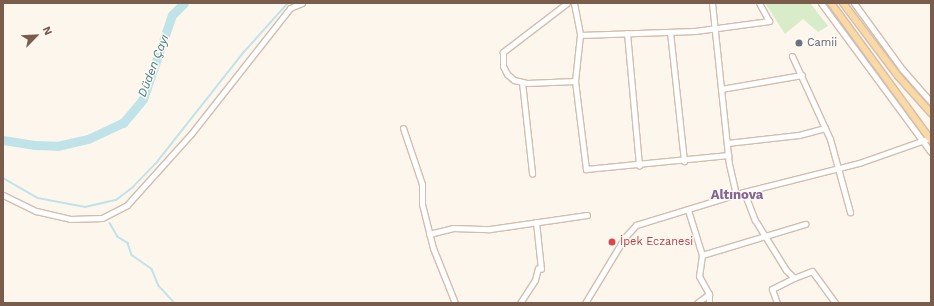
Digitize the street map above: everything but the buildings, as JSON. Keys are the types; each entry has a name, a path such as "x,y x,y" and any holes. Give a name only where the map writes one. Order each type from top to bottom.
{"main road":[{"path":"831,3 930,136"},
{"path":"843,3 898,76 931,113"}],"street":[{"path":"3,195 36,211 70,219 102,218 127,205 191,134 290,8 302,3"},
{"path":"567,3 503,52 503,66 507,74 514,80 522,82 575,81"},
{"path":"574,3 580,35 575,81 586,169 684,161 728,155"},
{"path":"712,3 728,155 736,195"},
{"path":"580,35 715,29 769,21 759,3"},
{"path":"821,3 931,152"},
{"path":"854,3 902,69 931,102"},
{"path":"670,32 684,161"},
{"path":"627,33 639,164"},
{"path":"792,56 825,128 850,212"},
{"path":"721,89 802,75"},
{"path":"522,82 532,173"},
{"path":"403,128 422,184 422,204 429,234 455,303"},
{"path":"727,143 799,135 825,128"},
{"path":"585,303 625,237 636,225 744,192 838,168 923,141 930,136"},
{"path":"744,192 764,235 794,278"},
{"path":"688,210 702,255 699,276 709,294 709,303"},
{"path":"429,234 453,228 490,228 586,215"},
{"path":"520,303 535,280 540,268 536,222"},
{"path":"702,255 764,235 805,224"},
{"path":"777,303 772,289 812,271 835,303"},
{"path":"697,303 709,294"}],"green space":[{"path":"765,3 810,3 828,26 818,32 803,19 785,34"}],"waterway":[{"name":"Düden Çayı","path":"3,140 34,145 57,146 88,139 123,123 143,99 172,15 184,3"},
{"path":"3,178 38,198 85,207 116,200 133,187 157,162 244,52 288,3"},
{"path":"110,223 118,237 128,243 132,255 152,269 159,286 175,303"}],"place":[{"name":"Camii","path":"799,43"},
{"name":"İpek Eczanesi","path":"612,242"}],"district":[{"name":"Altınova","path":"737,195"}]}
